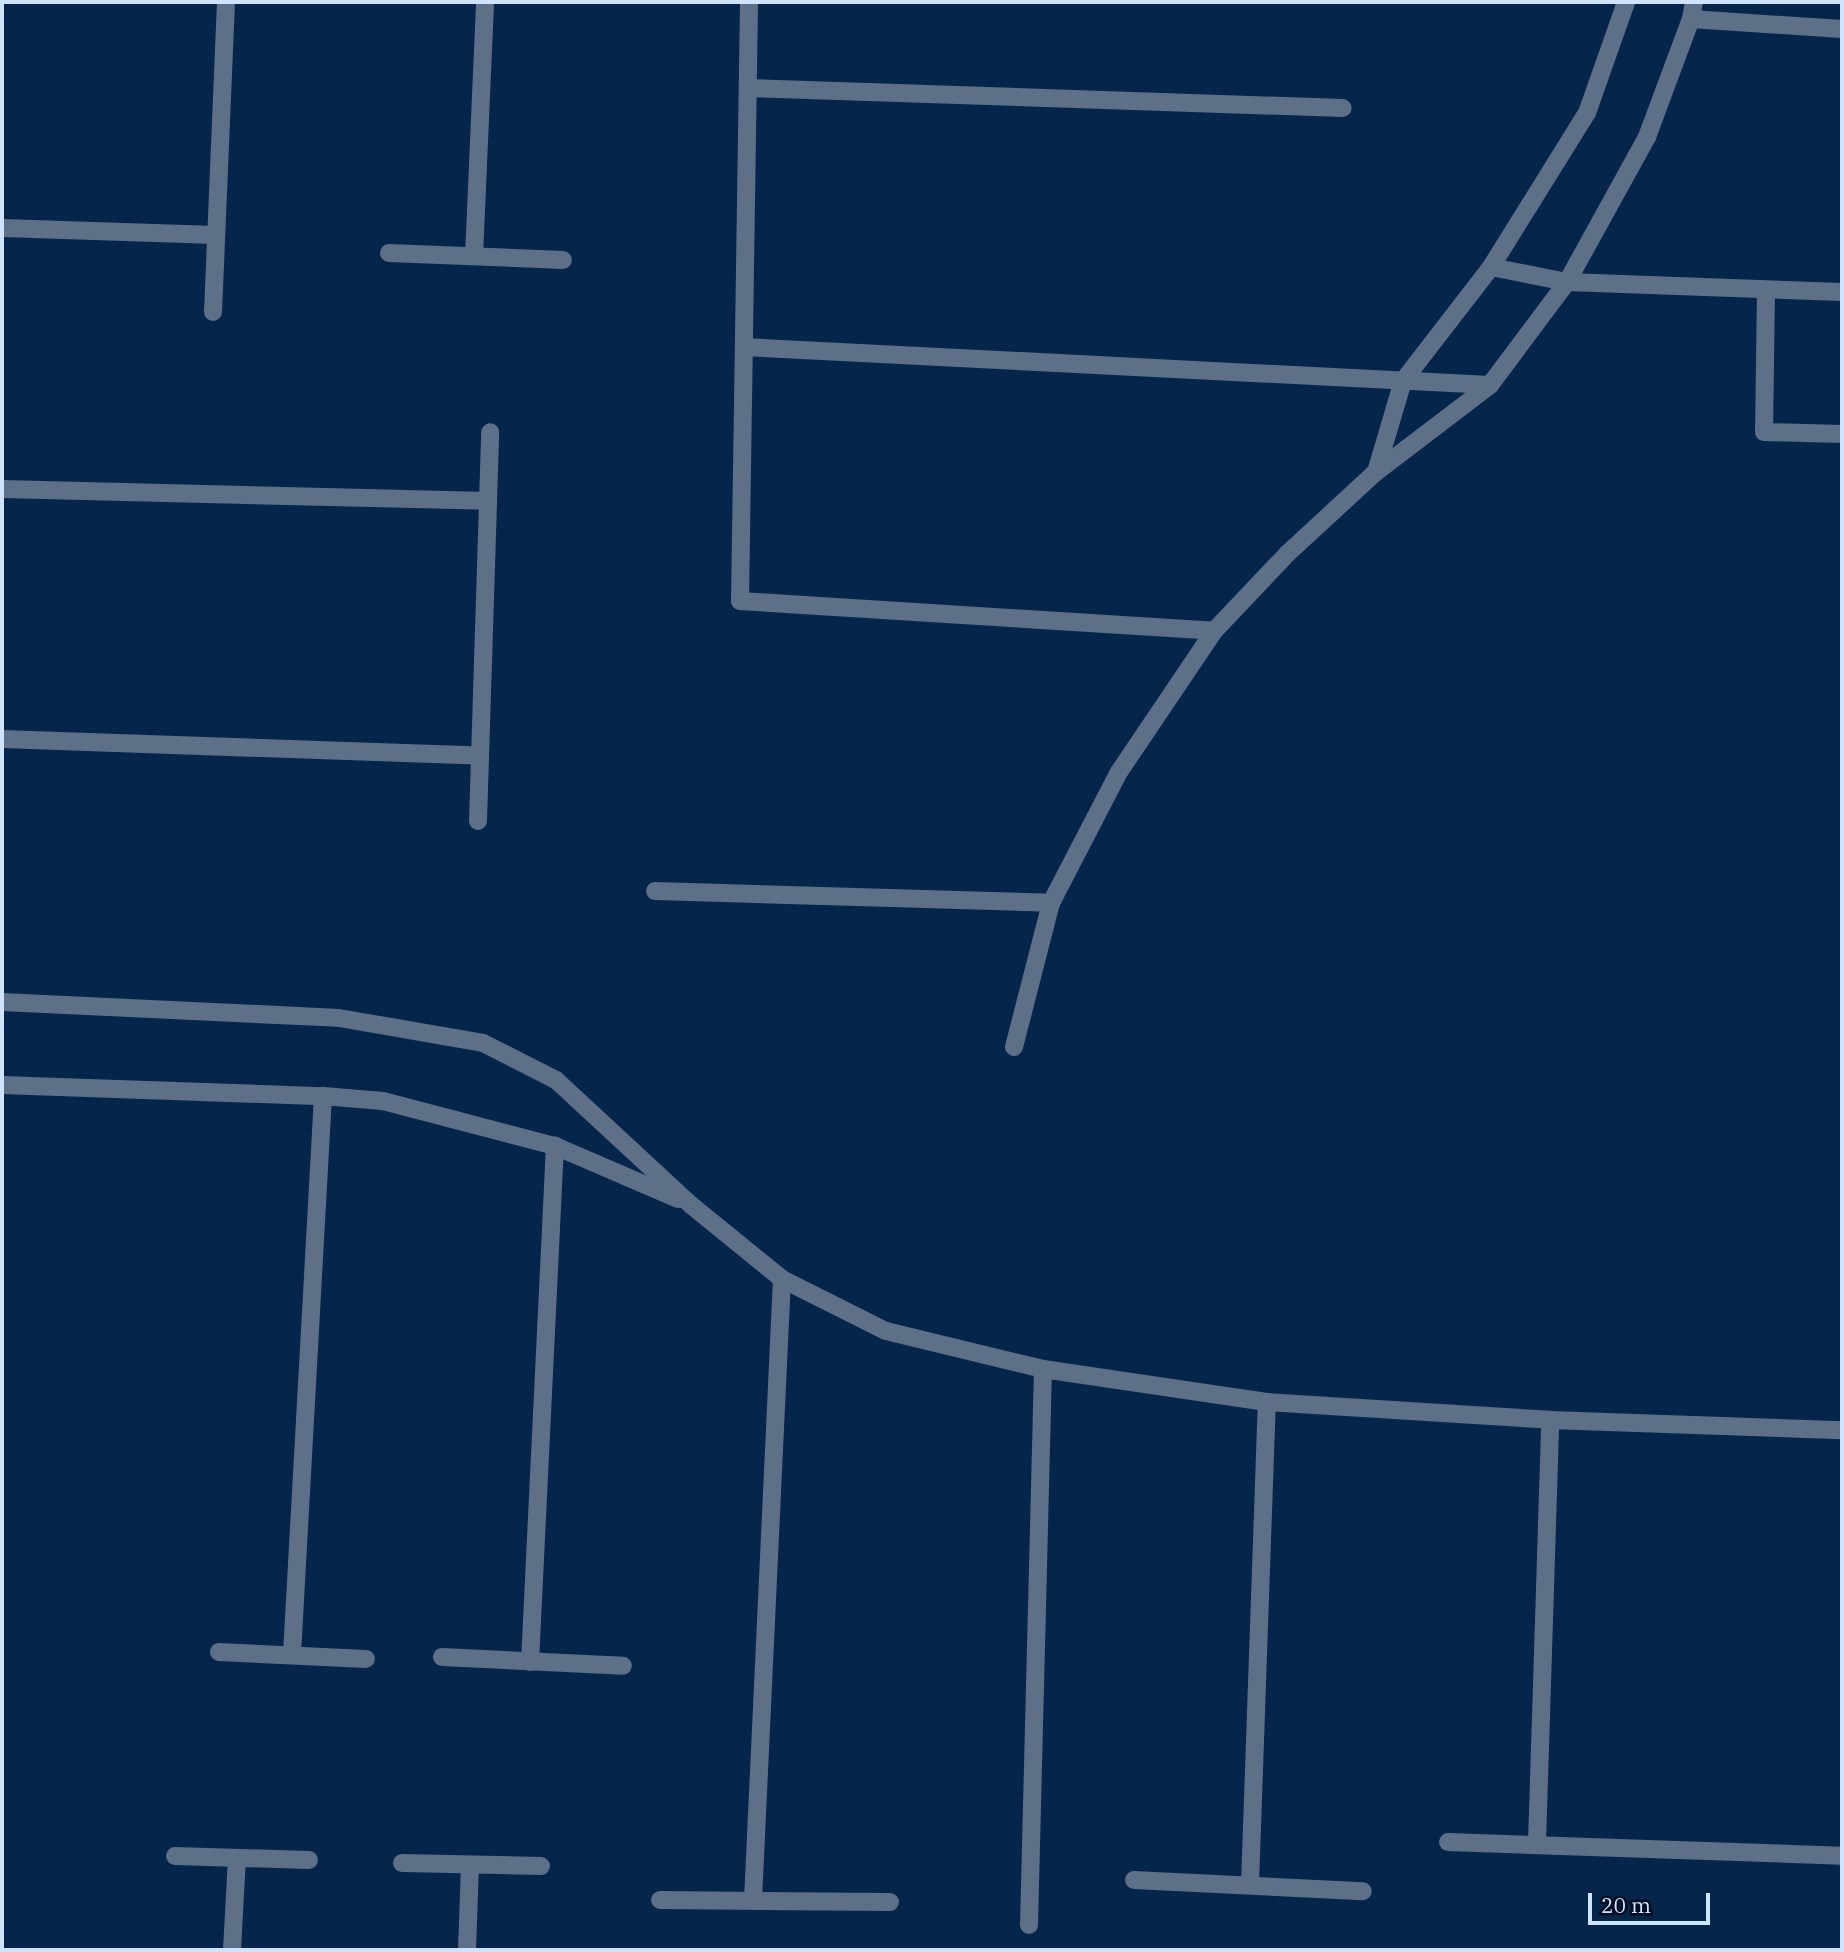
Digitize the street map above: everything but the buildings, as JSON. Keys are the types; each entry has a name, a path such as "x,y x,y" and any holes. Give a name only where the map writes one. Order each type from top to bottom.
{"street":[{"path":"213,312 226,2"},
{"path":"474,256 485,2"},
{"path":"749,2 740,601 1214,631"},
{"path":"1376,472 1403,381 1491,267 1587,113 1626,2"},
{"path":"1014,1047 1051,903 1119,772 1214,631 1287,554 1376,472 1490,385 1567,282 1647,137 1693,10 1842,29"},
{"path":"748,88 1343,108"},
{"path":"2,228 216,235"},
{"path":"389,253 563,260"},
{"path":"1491,267 1567,282 1842,292"},
{"path":"1766,290 1764,432 1842,434"},
{"path":"744,348 1490,385"},
{"path":"478,821 490,432"},
{"path":"2,489 488,501"},
{"path":"2,739 478,756"},
{"path":"655,891 1051,903"},
{"path":"2,1002 339,1018 483,1043 556,1080 691,1205 782,1279 886,1331 1043,1368 1267,1402 1550,1420 1842,1430"},
{"path":"2,1085 323,1096 383,1101 555,1146 691,1205"},
{"path":"292,1654 323,1096"},
{"path":"530,1661 555,1146"},
{"path":"753,1900 782,1279"},
{"path":"1029,1925 1043,1368"},
{"path":"1250,1884 1267,1402"},
{"path":"1537,1843 1550,1420"},
{"path":"219,1652 366,1659"},
{"path":"442,1657 623,1666"},
{"path":"1448,1842 1537,1843 1842,1856"},
{"path":"175,1856 309,1860"},
{"path":"232,1950 237,1858"},
{"path":"402,1863 541,1866"},
{"path":"467,1950 470,1865"},
{"path":"1134,1880 1363,1891"},
{"path":"660,1899 890,1902"}]}
